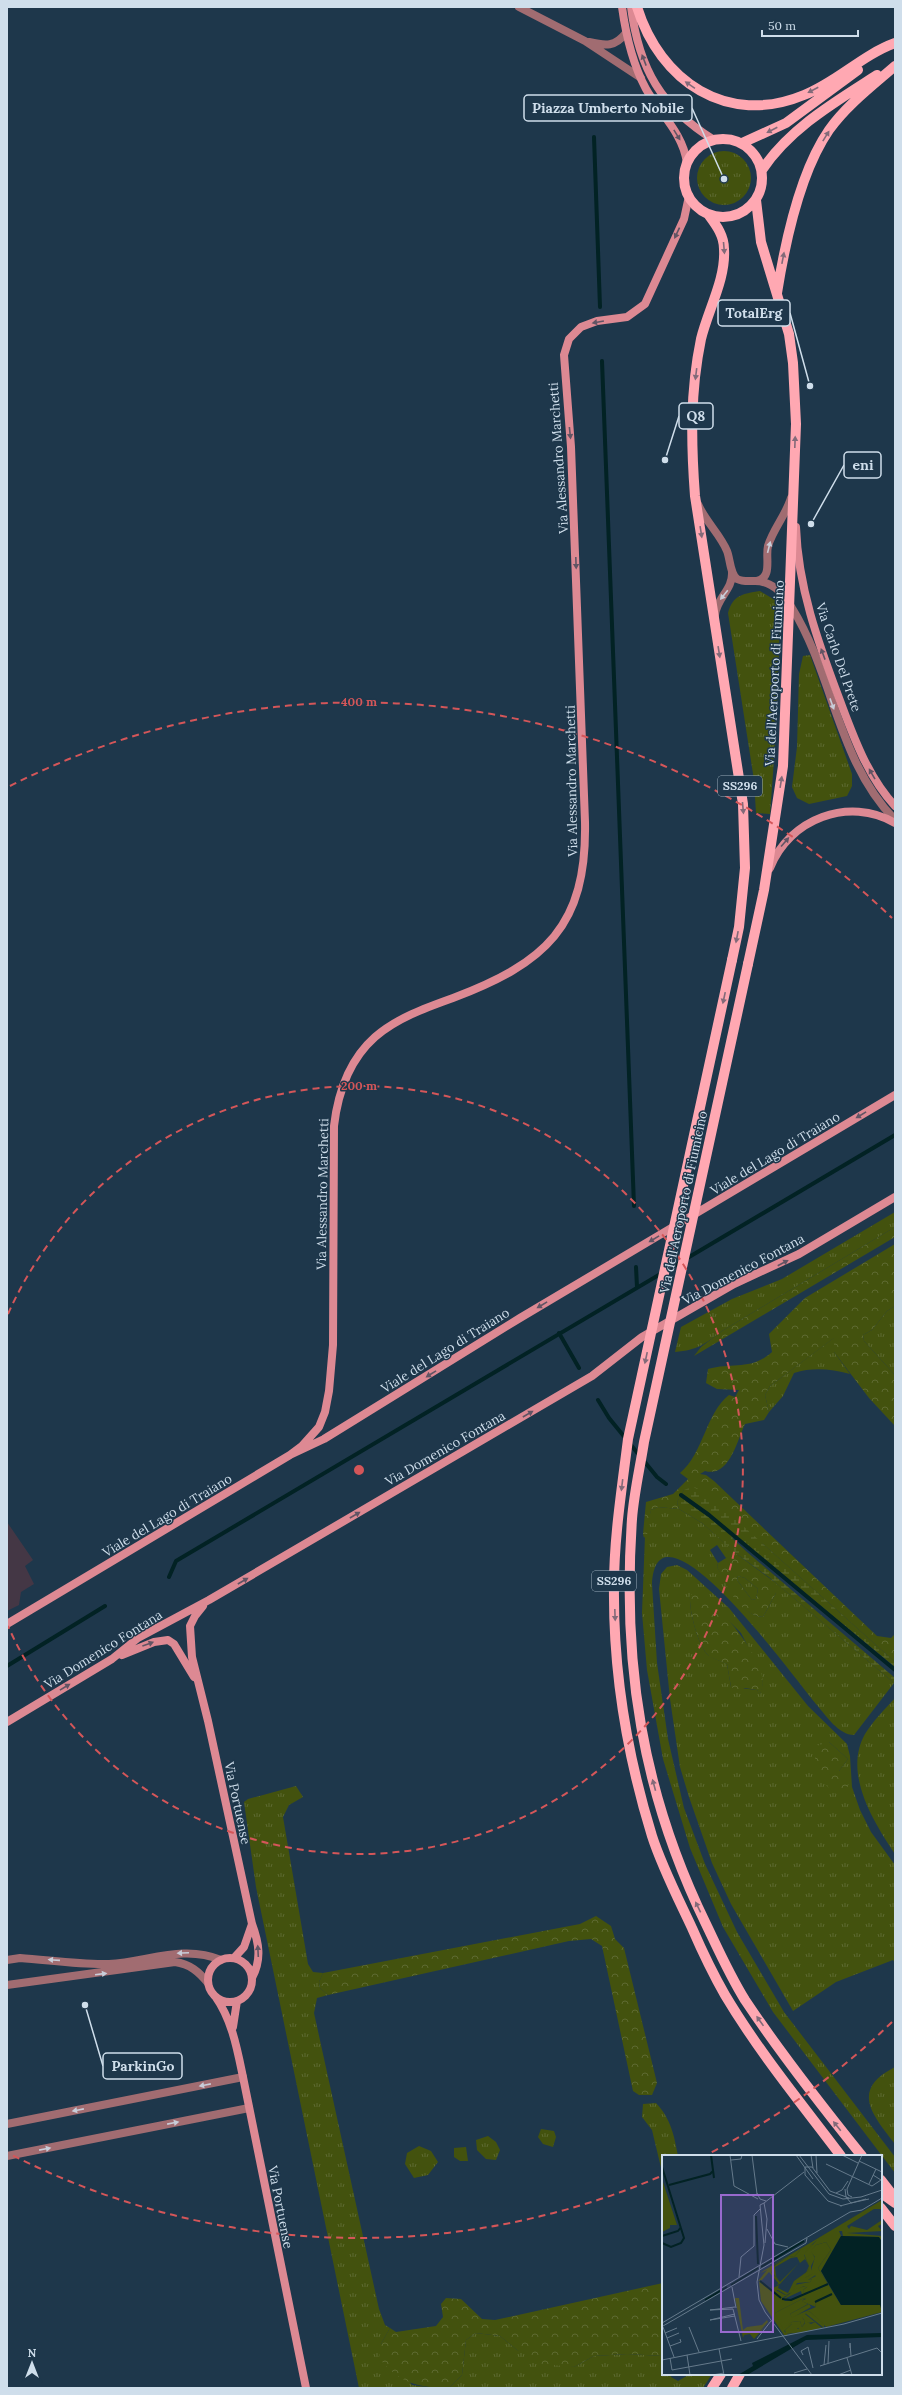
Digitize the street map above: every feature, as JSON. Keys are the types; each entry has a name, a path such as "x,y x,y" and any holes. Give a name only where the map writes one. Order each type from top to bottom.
{"main road":[{"path":"637,7 651,43 664,62 680,78 700,91 725,101 756,105 779,103 804,95 834,79 877,49 895,43"},
{"path":"742,143 786,123 895,43"},
{"path":"762,170 785,141 804,126 895,63"},
{"path":"777,297 785,249 809,167 817,150 845,112 895,66"},
{"path":"728,139 742,143 757,157 762,170 761,190 756,200 747,210 734,216 721,217 708,214 694,203 689,196 684,183 687,163 695,151 714,140 728,139"},
{"name":"Via dell'Aeroporto di Fiumicino","path":"756,200 760,242 789,334 793,363 796,424 783,766 764,890 644,1442 632,1517 630,1643 638,1715 648,1764 668,1836 687,1885 744,1998 807,2088 861,2155"},
{"name":"Via dell'Aeroporto di Fiumicino","path":"708,214 720,232 724,247 724,262 702,338 691,412 695,496 742,797 745,836 743,896 732,960 628,1439 618,1518 614,1586 617,1658 627,1736 635,1775 652,1837 676,1894 725,1994 761,2050 840,2155"},
{"path":"882,2181 895,2198"},
{"path":"882,2194 895,2203"},
{"path":"884,2215 895,2226"},
{"path":"712,2388 720,2375"},
{"path":"732,2388 739,2375"}],"street":[{"path":"519,7 585,41 641,78"},
{"path":"622,7 626,32 641,78 656,105 678,135 685,150 687,163"},
{"path":"631,7 638,44 648,72 658,90 690,125 714,140"},
{"path":"585,41 606,46 614,45 626,32"},
{"name":"Via Alessandro Marchetti","path":"290,1455 302,1446 319,1427 325,1412 329,1391 333,1340 334,1126 341,1090 351,1066 370,1042 395,1023 493,982 532,959 558,932 576,898 584,861 586,822 571,447 564,372 565,349 572,334 581,327 597,322 627,317 644,304 684,219 689,196"},
{"path":"757,581 767,574 768,547 788,507 794,480"},
{"name":"Via Carlo Del Prete","path":"794,480 799,560 814,629 863,758 878,783 895,806"},
{"path":"695,496 707,521 724,545 732,569 731,585 716,608 714,618"},
{"name":"Via Carlo Del Prete","path":"732,569 738,579 757,581 776,588 790,608 807,635 854,760 868,789 895,822"},
{"path":"764,890 768,874 779,850 793,834 812,821 832,813 857,812 881,816 895,822"},
{"name":"Viale del Lago di Traiano","path":"7,1624 290,1455 320,1441 520,1318 895,1095"},
{"name":"Via Domenico Fontana","path":"7,1722 112,1659 138,1638 209,1600 592,1376 642,1337 734,1284 799,1254 895,1197"},
{"name":"Via Portuense","path":"209,1600 195,1616 190,1626 192,1657 252,1924 258,1942 259,1957 257,1968 252,1978"},
{"name":"Via Portuense","path":"112,1659 154,1642 168,1640 174,1644 180,1653 199,1687"},
{"path":"234,1958 244,1947 252,1924"},
{"path":"7,1960 43,1959 109,1964 172,1953 196,1952 221,1960 234,1958 244,1963 252,1978 248,1992 237,2000 222,2000 216,1996 208,1983 192,1967 186,1963 175,1962 7,1985"},
{"path":"208,1983 211,1969 221,1960"},
{"name":"Via Portuense","path":"216,1996 225,2009 233,2032 306,2388"},
{"name":"Via Portuense","path":"233,2032 237,2000"},
{"path":"7,2124 243,2077"},
{"path":"7,2156 249,2108"}],"shaded area":[{"path":"7,1522 33,1560 25,1566 34,1584 21,1592 19,1605 7,1611"}],"green space":[{"path":"719,151 729,151 743,159 749,168 751,178 749,188 743,197 729,205 719,205 709,200 702,193 697,183 697,173 702,163 709,156"},
{"path":"760,591 775,600 780,616 777,719 770,814 756,813 754,780 728,613 733,602 739,596"},
{"path":"810,655 852,774 852,786 847,796 809,804 797,798 792,787 797,747 799,674 803,656"},
{"path":"895,1212 895,1227 722,1331 706,1343 690,1350 675,1352 681,1327 732,1299 782,1279"},
{"path":"895,1227 895,1237 694,1356 701,1347 722,1331"},
{"path":"895,1244 895,1306 887,1311 872,1330 863,1335 864,1341 895,1375 895,1426 869,1398 834,1352 834,1338 770,1386 765,1395 769,1412 764,1420 745,1424 735,1448 726,1464 713,1472 705,1471 700,1474 706,1475 714,1481 877,1636 891,1638 895,1634 895,1662 763,1544 684,1490 677,1502 679,1509 658,1507 651,1510 648,1533 644,1538 643,1534 646,1502 673,1494 688,1479 680,1473 688,1465 700,1445 709,1423 721,1403 729,1395 735,1397 739,1390 717,1389 706,1383 708,1369 749,1364 764,1358 772,1352 769,1334 805,1298"},
{"path":"895,1306 895,1375 864,1341 863,1335 872,1330 887,1311"},
{"path":"835,1337 834,1352 850,1374 822,1369 794,1373 783,1396 769,1412 765,1395 770,1386"},
{"path":"692,1487 704,1491 895,1662 895,1667 744,1543 731,1537 895,1678 894,1683 770,1578 734,1552 702,1523 679,1509 677,1502 684,1490"},
{"path":"658,1507 679,1509 702,1523 738,1555 726,1558 717,1545 710,1550 718,1563 717,1567 730,1590 741,1605 748,1611 763,1617 776,1593 776,1583 894,1683 854,1735 843,1732 829,1719 760,1634 731,1602 703,1575 678,1559 660,1560 652,1584 657,1663 668,1739 684,1808 705,1864 737,1932 784,2012 895,2157 895,2173 773,2012 723,1927 690,1848 663,1759 647,1670 642,1613 645,1536 651,1510"},
{"path":"731,1555 738,1555 776,1583 776,1593 763,1617 747,1611 735,1598 717,1567 718,1563","holes":["738,1576 745,1578 758,1589 756,1599 752,1600 737,1580"]},
{"path":"677,1565 687,1570 729,1608 808,1706 847,1744 850,1756 852,1787 860,1810 871,1832 895,1865 895,1963 893,1960 836,1982 793,2011 731,1904 712,1863 680,1767 670,1699 659,1589 661,1574 667,1567","holes":["690,1595 724,1616 741,1633 757,1664 763,1683 760,1694 757,1690 731,1687 727,1664 707,1654 703,1649 694,1626","829,1742 848,1759 839,1771"]},
{"path":"738,1576 745,1578 758,1589 756,1599 752,1600 737,1580"},
{"path":"703,1590 730,1621 748,1646 761,1671 763,1683 760,1695 757,1690 745,1688 739,1691 731,1687 727,1664 711,1657 703,1649 694,1626 690,1595"},
{"path":"895,1698 895,1854 870,1812 859,1780 857,1765 859,1749 865,1734 875,1720"},
{"path":"829,1742 848,1759 839,1771 849,1782 845,1790 835,1794 820,1778 815,1762 816,1746"},
{"path":"296,1786 303,1797 289,1805 283,1817 308,1964 313,1972 323,1973 319,1982 320,1988 328,1995 317,1998 314,2013 379,2309 385,2325 390,2328 381,2344 412,2385 434,2388 359,2388 256,1887 244,1802 248,1799"},
{"path":"596,1916 611,1926 615,1939 624,1948 657,2083 652,2095 639,2095 633,2091 602,1946 591,1939 569,1941 328,1995 320,1988 319,1982 323,1973 580,1924"},
{"path":"895,2067 895,2144 873,2113 869,2094 873,2085 881,2076"},
{"path":"656,2103 665,2115 673,2134 678,2155 662,2155 662,2172 652,2130 642,2117 643,2104"},
{"path":"541,2129 554,2131 556,2137 553,2147 543,2144 538,2137"},
{"path":"488,2136 496,2142 500,2150 496,2160 486,2159 477,2150 476,2140"},
{"path":"419,2146 431,2151 438,2162 428,2175 414,2178 405,2164 407,2153"},
{"path":"466,2147 468,2161 460,2161 454,2157 454,2148"},
{"path":"662,2283 662,2356 627,2354 594,2356 574,2367 542,2364 517,2350 500,2336 476,2333 466,2340 462,2375 449,2388 428,2387 410,2382 394,2373 379,2358 381,2344 390,2328 396,2332 436,2326 443,2317 441,2304 446,2298 461,2299 482,2319 495,2320"},
{"path":"476,2333 500,2336 517,2350 574,2367 594,2356 627,2354 662,2356 662,2375 670,2375 678,2381 688,2375 711,2375 703,2388 449,2388 462,2375 466,2340"}],"waterway":[{"path":"594,137 600,307"},
{"path":"602,361 634,1206"},
{"path":"169,1577 176,1561 895,1135"},
{"path":"636,1267 637,1287"},
{"path":"559,1333 579,1368"},
{"path":"598,1400 609,1418 657,1477 666,1484"},
{"path":"681,1495 709,1515 895,1670"},
{"path":"7,1666 105,1606"}],"place":[{"name":"Piazza Umberto Nobile","path":"724,179"},
{"name":"TotalErg","path":"810,386"},
{"name":"Q8","path":"665,460"},
{"name":"eni","path":"811,524"},
{"name":"ParkinGo","path":"85,2005"}]}
